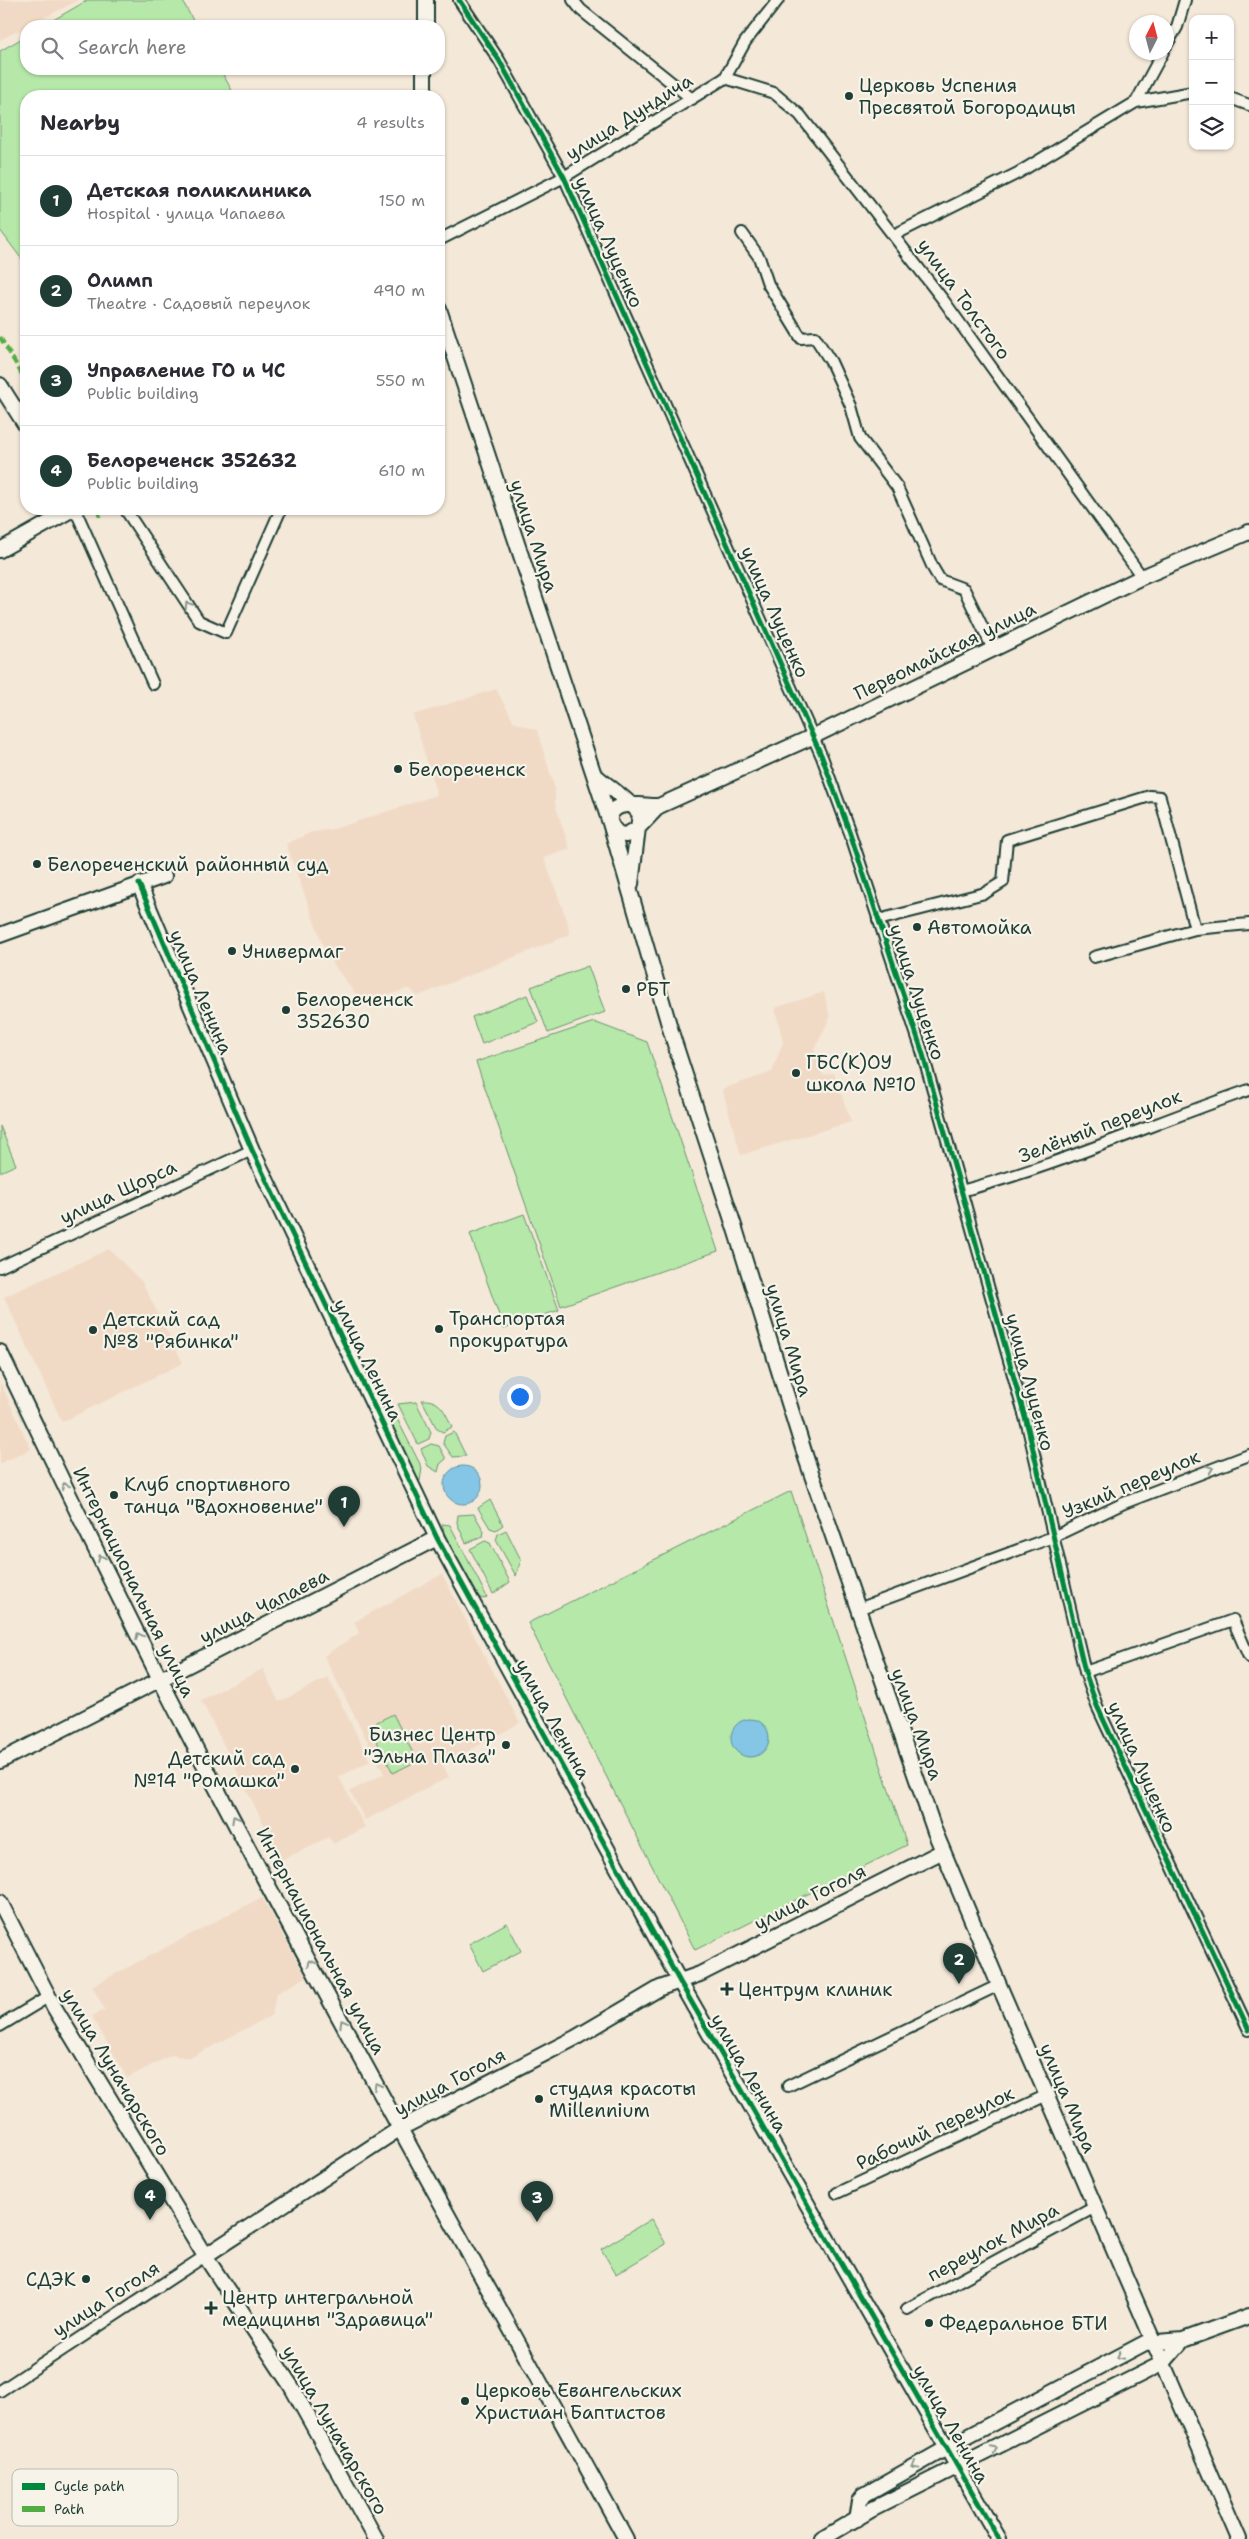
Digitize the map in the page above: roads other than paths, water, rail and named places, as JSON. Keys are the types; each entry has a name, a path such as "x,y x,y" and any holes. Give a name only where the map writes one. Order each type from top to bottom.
{"street":[{"path":"426,0 426,20"},
{"name":"улица Луценко","path":"459,0 499,60 564,177 814,736 850,833 922,1051 1028,1428 1085,1672 1105,1724 1249,2030"},
{"path":"572,0 581,10 692,99"},
{"name":"улица Дундича","path":"445,237 564,177 725,78 745,42 778,0"},
{"path":"1174,32 1184,0"},
{"path":"1136,102 1159,60"},
{"path":"424,75 424,90"},
{"name":"улица Толстого","path":"725,78 774,93 800,115 894,235 1142,578"},
{"path":"894,235 1018,173 1136,102 1189,93"},
{"path":"1234,99 1249,105"},
{"path":"742,233 759,257 768,284 802,338 815,337 830,362 851,406 860,438 897,487 940,580 964,589 993,649"},
{"name":"улица Мира","path":"445,327 610,823 630,895 803,1448 881,1680 943,1851 999,1985 1239,2539"},
{"path":"0,385 20,417"},
{"path":"0,550 63,515"},
{"path":"77,515 153,684"},
{"path":"129,515 199,621 226,634 278,515"},
{"name":"Первомайская улица","path":"638,828 659,806 814,736 1142,578 1249,532"},
{"path":"594,775 640,814 638,828 626,835 619,834 610,823 610,817 617,807 629,805"},
{"path":"878,920 985,893 1003,882 1007,840 1150,796 1160,797 1195,929"},
{"name":"Первомайская улица","path":"629,805 659,806"},
{"name":"улица Мира","path":"630,895 633,854 638,828"},
{"path":"0,936 164,876"},
{"name":"улица Ленина","path":"143,883 252,1150 437,1538 680,1982 999,2539"},
{"path":"1094,957 1195,929 1249,924"},
{"name":"Зелёный переулок","path":"962,1190 1008,1178 1074,1156 1249,1090"},
{"name":"улица Щорса","path":"0,1267 252,1150"},
{"name":"Интернациональная улица","path":"0,1352 161,1680 400,2130 626,2539"},
{"name":"Узкий переулок","path":"858,1609 1053,1537 1124,1503 1249,1454"},
{"name":"улица Чапаева","path":"0,1761 437,1538"},
{"path":"1085,1672 1233,1620 1249,1657"},
{"name":"улица Гоголя","path":"0,2391 400,2130 576,2038 660,1988 680,1982 943,1851"},
{"name":"улица Луначарского","path":"0,1902 48,1997 205,2256 291,2386 376,2539"},
{"path":"788,2086 999,1985"},
{"path":"0,2026 48,1997"},
{"name":"Рабочий переулок","path":"837,2193 1047,2095"},
{"name":"переулок Мира","path":"907,2309 1095,2207"},
{"path":"857,2519 860,2500 864,2495 947,2448 1145,2343 1183,2340 1249,2316"},
{"path":"822,2539 857,2519 1163,2363 1183,2340"}],"water":[{"path":"463,1466 470,1467 476,1472 481,1478 481,1492 476,1498 470,1503 463,1504 456,1503 450,1498 445,1492 444,1485 445,1478 450,1472 456,1467"},
{"path":"750,1719 764,1724 769,1738 764,1752 750,1757 736,1752 731,1738 736,1724"}],"place":[{"name":"Церковь Успения Пресвятой Богородицы","path":"849,96"},
{"name":"Белореченск","path":"398,769"},
{"name":"Белореченский районный суд","path":"37,864"},
{"name":"Автомойка","path":"917,927"},
{"name":"Универмаг","path":"232,951"},
{"name":"РБТ","path":"626,989"},
{"name":"Белореченск 352630","path":"286,1010"},
{"name":"ГБС(К)ОУ школа №10","path":"796,1073"},
{"name":"Транспортая прокуратура","path":"439,1329"},
{"name":"Детский сад №8 \"Рябинка\"","path":"93,1330"},
{"name":"Клуб спортивного танца \"Вдохновение\"","path":"114,1495"},
{"name":"Детская поликлиника","path":"344,1527"},
{"name":"Бизнес Центр \"Эльна Плаза\"","path":"506,1745"},
{"name":"Детский сад №14 \"Ромашка\"","path":"295,1769"},
{"name":"Олимп","path":"959,1984"},
{"name":"Центрум клиник","path":"727,1989"},
{"name":"студия красоты Millennium","path":"539,2099"},
{"name":"Белореченск 352632","path":"150,2220"},
{"name":"Управление ГО и ЧС","path":"537,2222"},
{"name":"СДЭК","path":"86,2279"},
{"name":"Центр интегральной медицины \"Здравица\"","path":"211,2308"},
{"name":"Федеральное БТИ","path":"929,2323"},
{"name":"Церковь Евангельских Христиан Баптистов","path":"465,2401"}]}
